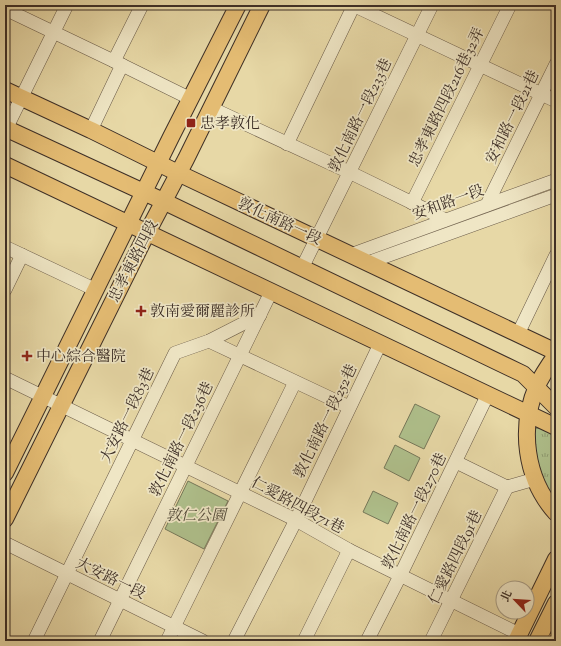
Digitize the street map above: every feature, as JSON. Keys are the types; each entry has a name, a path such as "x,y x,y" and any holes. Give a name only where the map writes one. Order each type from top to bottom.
{"main road":[{"name":"忠孝東路四段","path":"5,473 238,5"},
{"name":"忠孝東路四段","path":"5,519 146,233 186,159 262,5"},
{"name":"敦化南路一段","path":"5,90 556,352"},
{"path":"5,129 144,192 523,374 545,380"},
{"path":"5,165 556,427"},
{"path":"556,355 545,380 532,400 528,414 527,440 528,453 535,479 544,497 556,513"},
{"path":"545,380 556,407"},
{"path":"517,638 556,559"},
{"path":"537,641 556,603"}],"street":[{"path":"5,129 67,5"},
{"path":"91,130 142,5"},
{"path":"287,144 353,5 556,102"},
{"name":"敦化南路一段233巷","path":"302,268 432,5"},
{"name":"忠孝東路四段216巷32弄","path":"412,203 510,5"},
{"path":"5,9 191,99"},
{"name":"安和路一段21巷","path":"487,205 556,64"},
{"path":"211,108 349,172 445,220"},
{"name":"安和路一段","path":"350,255 556,180"},
{"name":"安和路一段","path":"367,263 556,195"},
{"path":"5,247 96,290"},
{"path":"5,290 22,255"},
{"path":"518,334 556,255"},
{"name":"敦化南路一段236巷","path":"100,641 271,292"},
{"name":"大安路一段83巷","path":"34,641 175,353 209,341 260,315"},
{"path":"209,341 349,407"},
{"name":"敦化南路一段252巷","path":"234,641 296,520 380,344"},
{"name":"仁愛路四段71巷","path":"5,378 296,520 348,550 451,601 517,638"},
{"path":"167,641 295,382"},
{"name":"敦化南路一段270巷","path":"367,641 488,394"},
{"path":"456,462 507,487 535,479"},
{"name":"仁愛路四段91巷","path":"431,641 507,487"},
{"name":"大安路一段","path":"5,544 203,641"},
{"path":"304,641 348,550"}],"green space":[{"path":"415,404 440,416 424,449 399,437"},
{"path":"534,428 541,428 556,436 556,502 546,486 536,458"},
{"path":"395,445 420,458 409,481 384,468"},
{"name":"敦仁公園","path":"188,481 228,501 204,549 165,529"},
{"path":"373,491 398,503 388,524 363,512"}],"place":[{"name":"忠孝敦化","path":"191,123"},
{"name":"敦南愛爾麗診所","path":"141,311"},
{"name":"中心綜合醫院","path":"27,356"}]}
